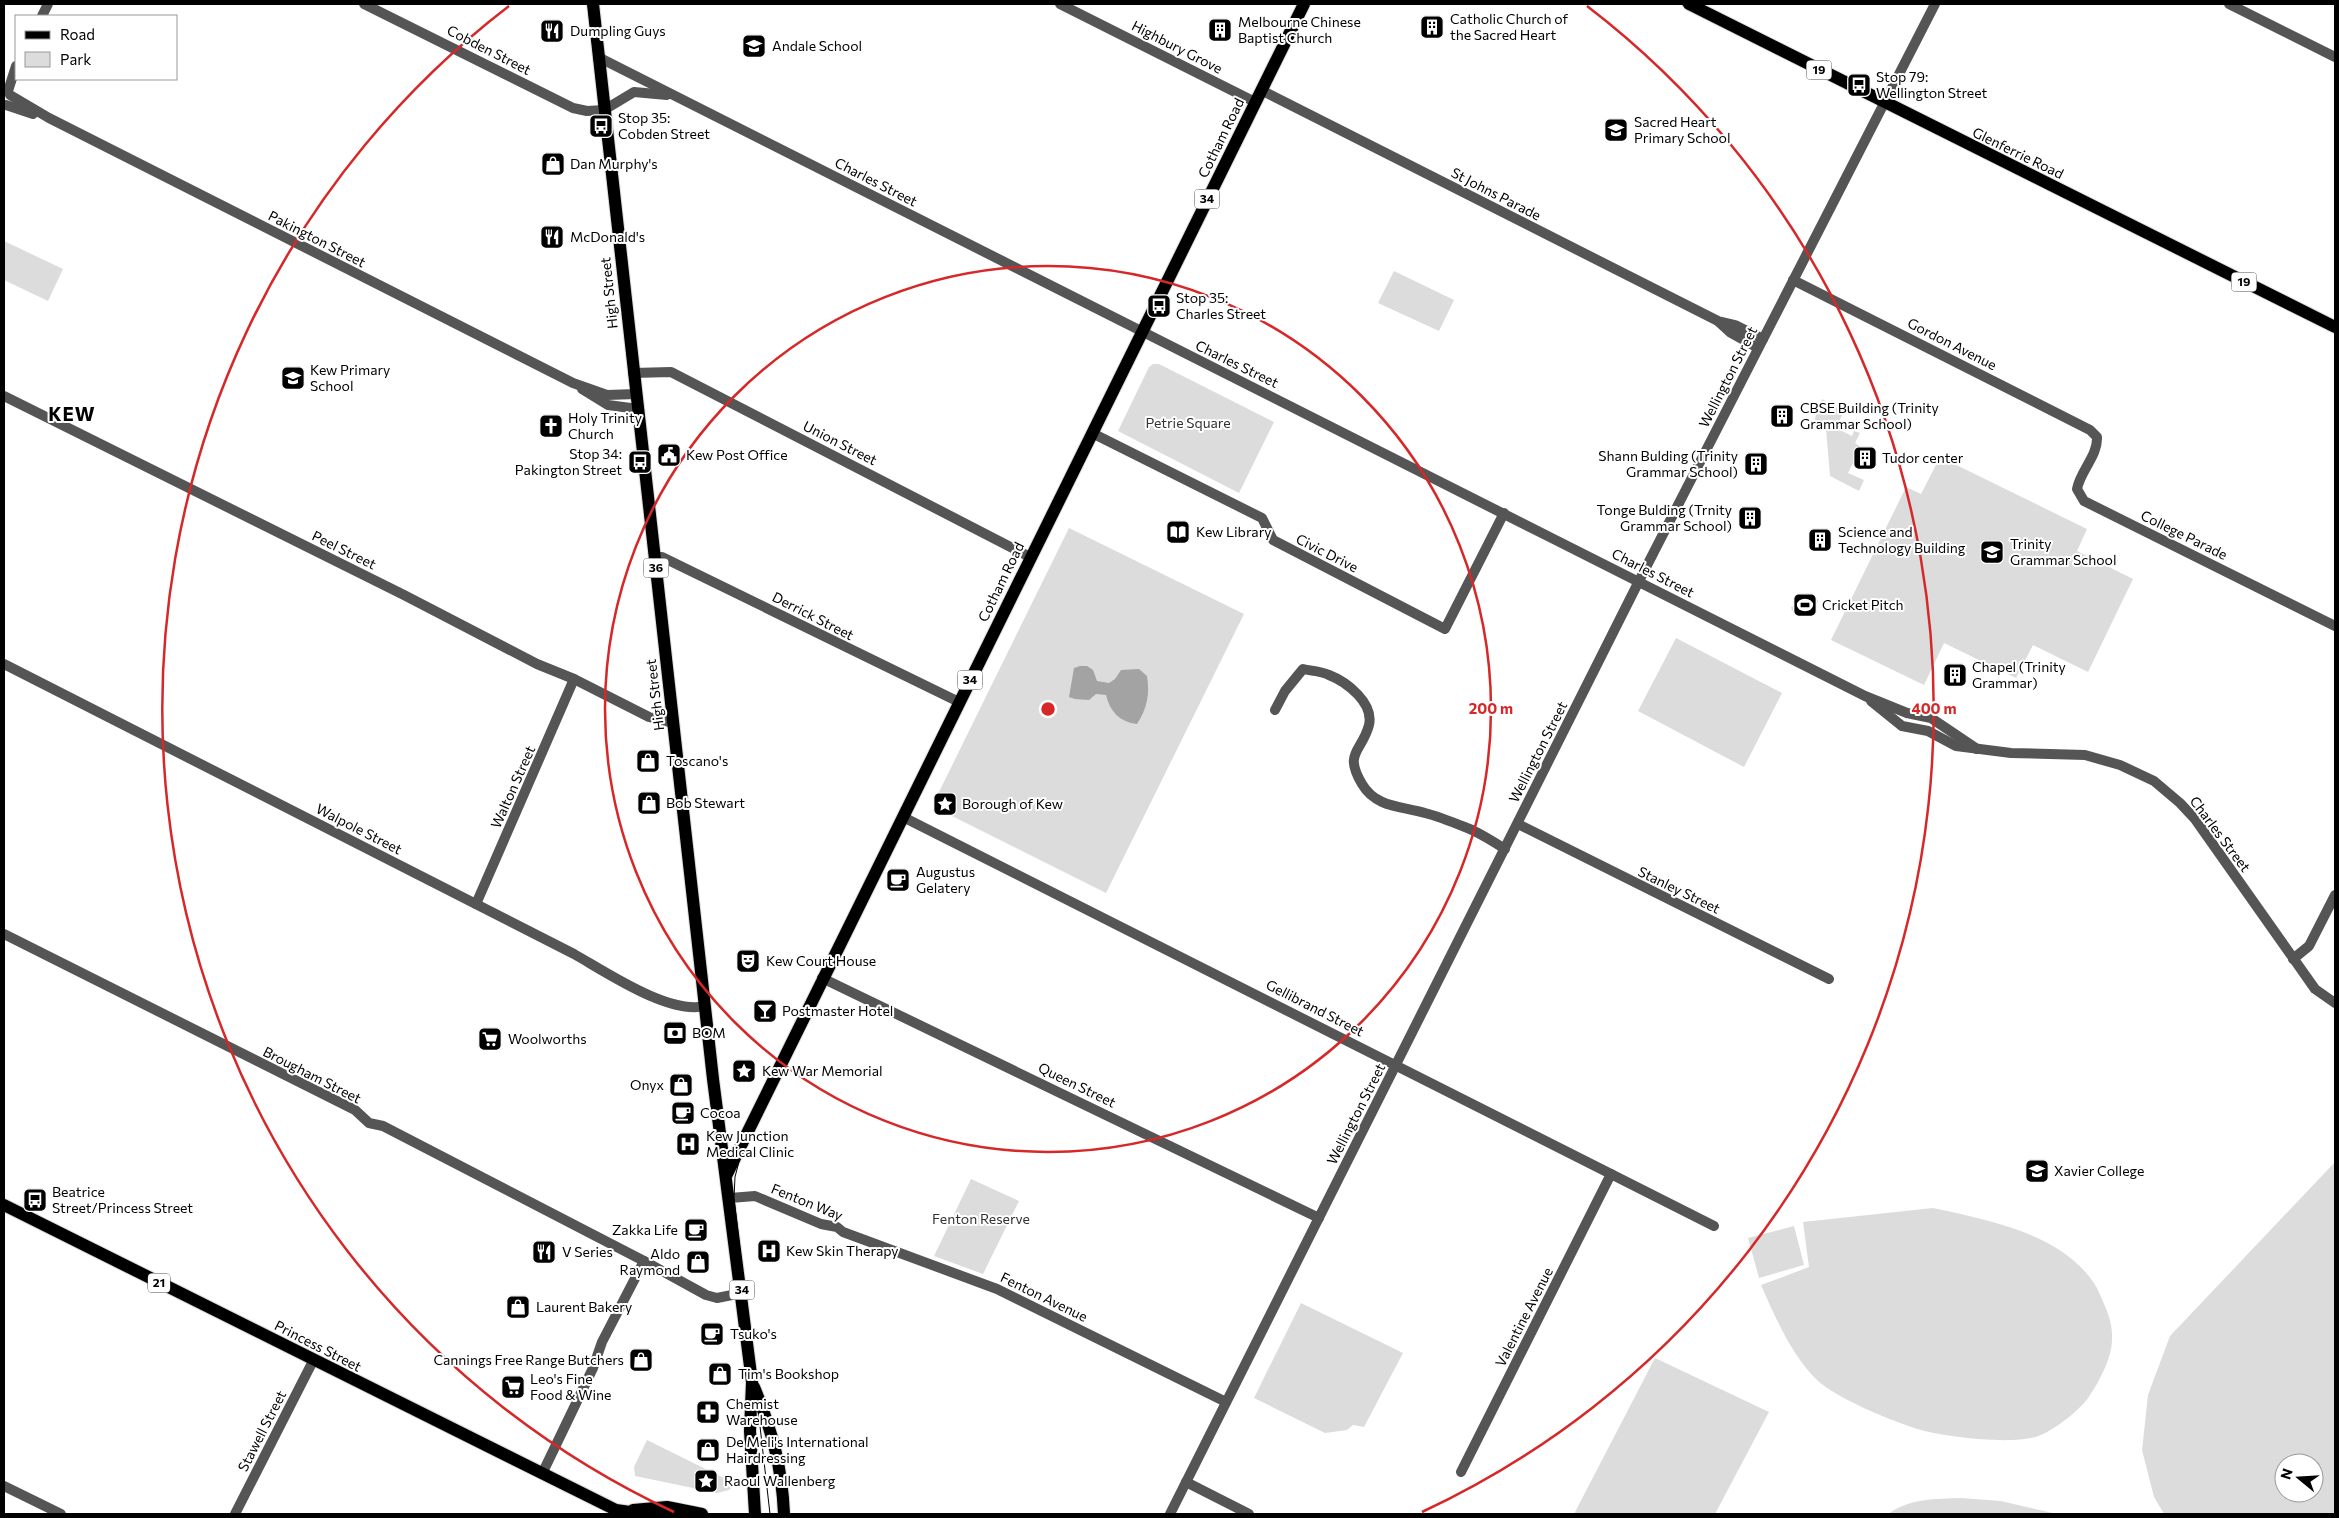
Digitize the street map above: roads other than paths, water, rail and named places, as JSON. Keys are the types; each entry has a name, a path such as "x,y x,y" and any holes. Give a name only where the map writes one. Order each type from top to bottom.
{"main road":[{"name":"High Street","path":"593,4 705,1006 752,1382 750,1431 755,1514"},
{"name":"Cotham Road","path":"727,1174 1304,4"},
{"name":"Glenferrie Road","path":"1689,4 2335,327"},
{"name":"Princess Street","path":"4,1206 622,1513 644,1514"},
{"name":"High Street","path":"752,1382 773,1437 779,1466 784,1514"},
{"path":"622,1513 664,1507 702,1514"}],"street":[{"name":"Cobden Street","path":"364,4 573,108 587,111 604,110"},
{"name":"Highbury Grove","path":"1060,4 1255,102"},
{"name":"Wellington Street","path":"1170,1514 1639,581 1883,102 1935,4"},
{"path":"2229,4 2335,57"},
{"name":"Charles Street","path":"598,57 1865,696 1907,713 1940,722 1977,749 2011,753 2085,755 2120,765 2154,781 2180,803 2194,819 2315,989 2335,1003"},
{"path":"5,106 10,101 6,89 15,68"},
{"name":"Pakington Street","path":"6,89 48,118 573,383 608,405 638,409"},
{"name":"St Johns Parade","path":"1261,90 1718,321 1731,333 1761,344"},
{"path":"604,110 634,92 678,97"},
{"name":"Pakington Street","path":"5,106 48,118"},
{"name":"Gordon Avenue","path":"1793,280 2090,430 2096,437"},
{"name":"Union Street","path":"634,372 671,372 1030,557"},
{"name":"Pakington Street","path":"573,383 607,395 636,394"},
{"name":"Peel Street","path":"4,396 396,591 538,664 649,717 673,723"},
{"name":"Civic Drive","path":"1092,433 1262,518 1273,540 1445,629 1504,513"},
{"name":"College Parade","path":"2096,437 2096,448 2078,484 2078,494 2084,501 2335,626"},
{"name":"Derrick Street","path":"654,557 662,557 736,592 959,702"},
{"name":"Walpole Street","path":"4,664 476,904 648,994 690,1008 705,1006"},
{"path":"1275,710 1285,691 1303,669 1329,675 1354,691 1365,703 1370,722 1365,738 1355,752 1355,770 1363,786 1373,797 1394,808 1424,813 1472,830 1505,848"},
{"name":"Walton Street","path":"476,904 574,680"},
{"name":"Gellibrand Street","path":"903,817 1714,1226"},
{"name":"Stanley Street","path":"1518,824 1829,979"},
{"path":"2293,960 2309,946 2335,895"},
{"name":"Brougham Street","path":"4,934 355,1110 369,1123 383,1126 644,1260 710,1297 742,1294"},
{"name":"Queen Street","path":"822,978 1319,1218"},
{"name":"Valentine Avenue","path":"1461,1472 1611,1174"},
{"name":"Fenton Way","path":"730,1198 755,1196 822,1224 837,1227 843,1232"},
{"name":"Fenton Avenue","path":"843,1232 997,1289 1226,1402"},
{"path":"542,1474 593,1368 602,1342 644,1260"},
{"name":"Stawell Street","path":"235,1514 313,1361"},
{"path":"1186,1482 1249,1514"},
{"path":"4,1486 61,1514"}],"tram line":[{"path":"588,4 709,1079 729,1220"},
{"path":"596,4 645,443"},
{"path":"770,1514 734,1198 735,1177 741,1154 1308,4"},
{"path":"1681,4 2335,331"},
{"path":"1887,100 2077,194"},
{"path":"958,695 1133,341"},
{"path":"647,461 717,1078 729,1163"},
{"path":"727,1180 732,1156 739,1139 871,872"}],"place":[{"name":"Catholic Church of the Sacred Heart","path":"1432,27"},
{"name":"Melbourne Chinese Baptist Church","path":"1220,30"},
{"name":"Dumpling Guys","path":"552,31"},
{"name":"Andale School","path":"754,46"},
{"name":"Stop 79: Wellington Street","path":"1859,85"},
{"name":"Stop 35: Cobden Street","path":"601,126"},
{"name":"Sacred Heart Primary School","path":"1616,130"},
{"name":"Dan Murphy's","path":"553,164"},
{"name":"McDonald's","path":"552,237"},
{"name":"Stop 35: Charles Street","path":"1159,306"},
{"name":"Kew Primary School","path":"293,378"},
{"name":"CBSE Building (Trinity Grammar School)","path":"1782,416"},
{"name":"Holy Trinity Church","path":"551,426"},
{"name":"Kew Post Office","path":"669,455"},
{"name":"Tudor center","path":"1865,458"},
{"name":"Stop 34: Pakington Street","path":"640,462"},
{"name":"Shann Bulding (Trinity Grammar School)","path":"1756,464"},
{"name":"Tonge Bulding (Trnity Grammar School)","path":"1750,518"},
{"name":"Kew Library","path":"1178,532"},
{"name":"Science and Technology Building","path":"1820,540"},
{"name":"Trinity Grammar School","path":"1992,552"},
{"name":"Cricket Pitch","path":"1805,605"},
{"name":"Chapel (Trinity Grammar)","path":"1955,675"},
{"name":"Toscano's","path":"648,761"},
{"name":"Bob Stewart","path":"649,803"},
{"name":"Borough of Kew","path":"945,804"},
{"name":"Augustus Gelatery","path":"898,880"},
{"name":"Kew Court House","path":"748,961"},
{"name":"Postmaster Hotel","path":"765,1011"},
{"name":"BOM","path":"675,1033"},
{"name":"Woolworths","path":"490,1039"},
{"name":"Kew War Memorial","path":"744,1071"},
{"name":"Onyx","path":"681,1085"},
{"name":"Cocoa","path":"683,1113"},
{"name":"Kew Junction Medical Clinic","path":"688,1144"},
{"name":"Xavier College","path":"2037,1171"},
{"name":"Beatrice Street/Princess Street","path":"35,1200"},
{"name":"Zakka Life","path":"696,1230"},
{"name":"Kew Skin Therapy","path":"769,1251"},
{"name":"V Series","path":"544,1252"},
{"name":"Aldo Raymond","path":"698,1262"},
{"name":"Laurent Bakery","path":"518,1307"},
{"name":"Tsuko's","path":"712,1334"},
{"name":"Cannings Free Range Butchers","path":"641,1360"},
{"name":"Tim's Bookshop","path":"720,1374"},
{"name":"Leo's Fine Food & Wine","path":"513,1387"},
{"name":"Chemist Warehouse","path":"708,1412"},
{"name":"De Meli's International Hairdressing","path":"708,1450"},
{"name":"Raoul Wallenberg","path":"706,1481"}],"district":[{"name":"KEW","path":"72,414"}],"park label":[{"name":"Petrie Square","path":"1188,423"},
{"name":"Fenton Reserve","path":"981,1219"}]}
